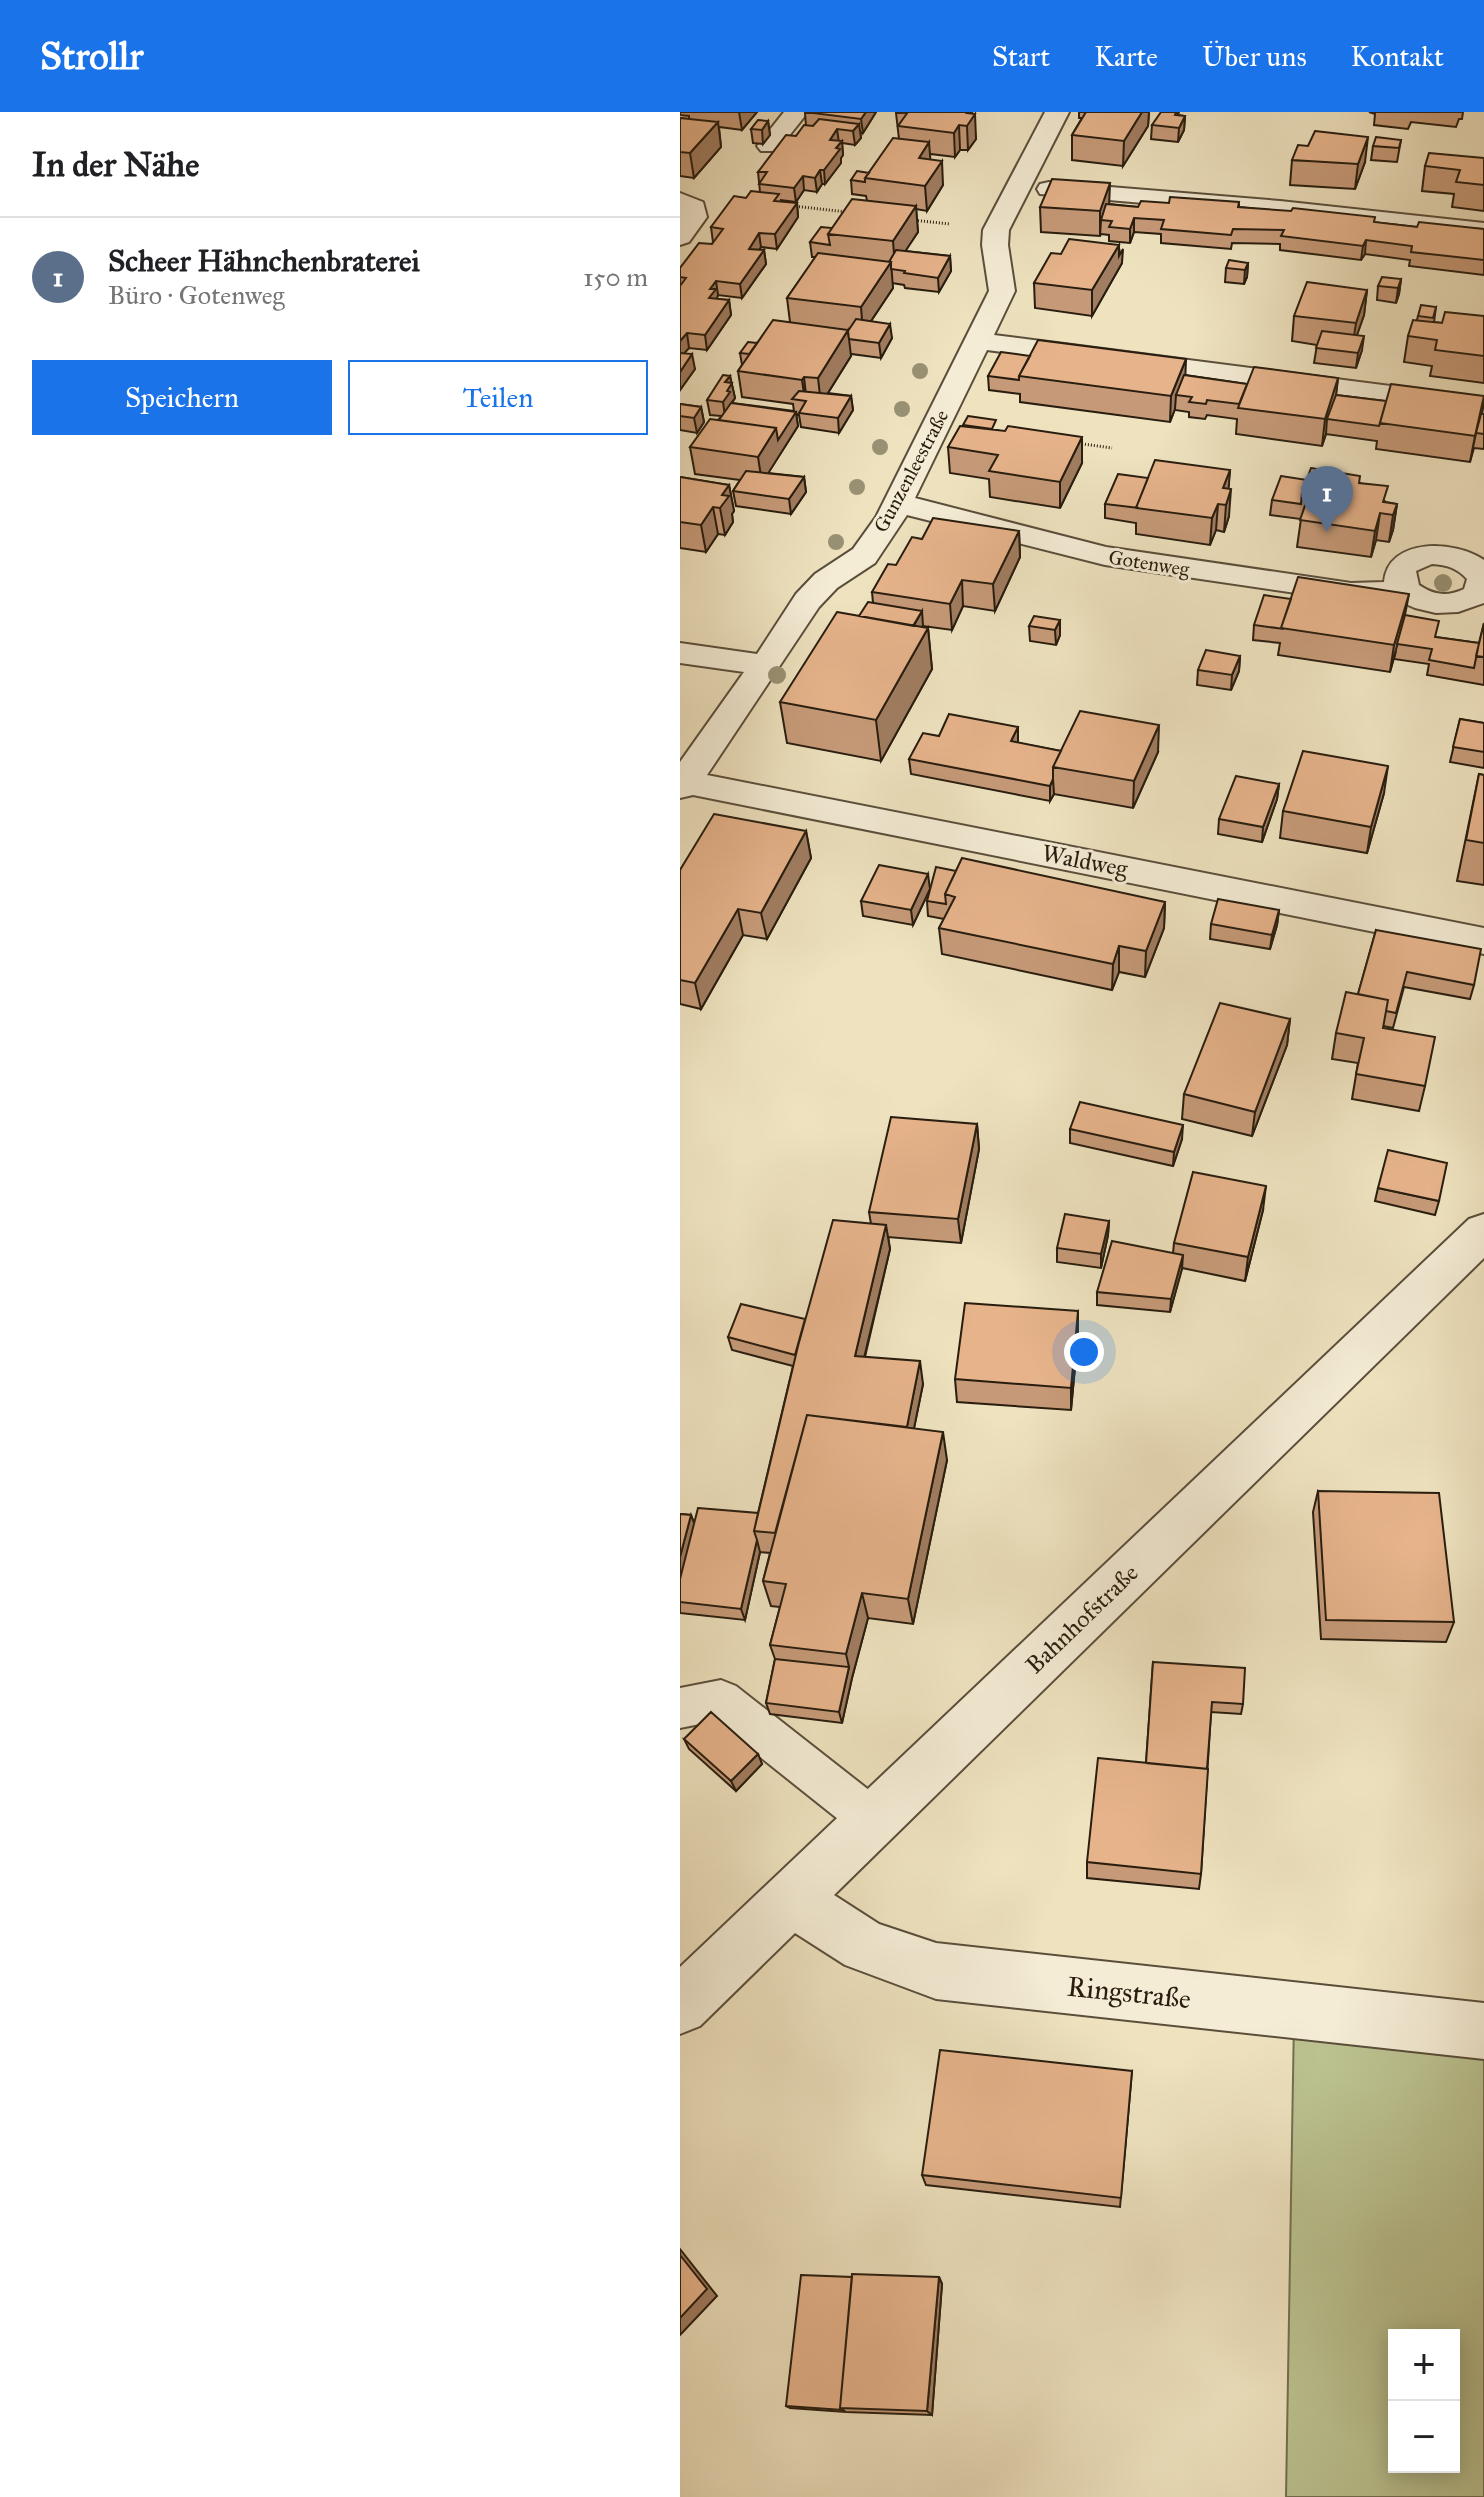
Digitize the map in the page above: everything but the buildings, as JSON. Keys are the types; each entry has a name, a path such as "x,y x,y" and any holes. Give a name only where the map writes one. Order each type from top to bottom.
{"street":[{"path":"769,146 796,112"},
{"path":"996,230 1057,112"},
{"path":"1018,186 1280,208 1484,231"},
{"path":"680,200 694,207 694,217 680,237"},
{"name":"Gunzenleestraße","path":"682,784 807,601 826,581 864,556 898,503 1002,291 995,245 996,230"},
{"path":"977,341 1484,407"},
{"name":"Gotenweg","path":"898,503 1105,556 1351,592 1406,591"},
{"path":"680,653 766,665"},
{"name":"Waldweg","path":"682,784 1484,941"},
{"name":"Bahnhofstraße","path":"680,2006 1484,1231"},
{"name":"Ringstraße","path":"791,1899 864,1946 936,1971 1484,2031"}],"lane":[{"path":"680,1708 721,1700 873,1820"}],"path":[{"path":"791,206 854,213"},
{"path":"902,219 996,230"},
{"path":"1068,442 1112,448"}],"green space":[{"path":"1294,2018 1484,2039 1484,2497 1286,2497"}],"place":[{"name":"Scheer Hähnchenbraterei","path":"1327,532"}]}
